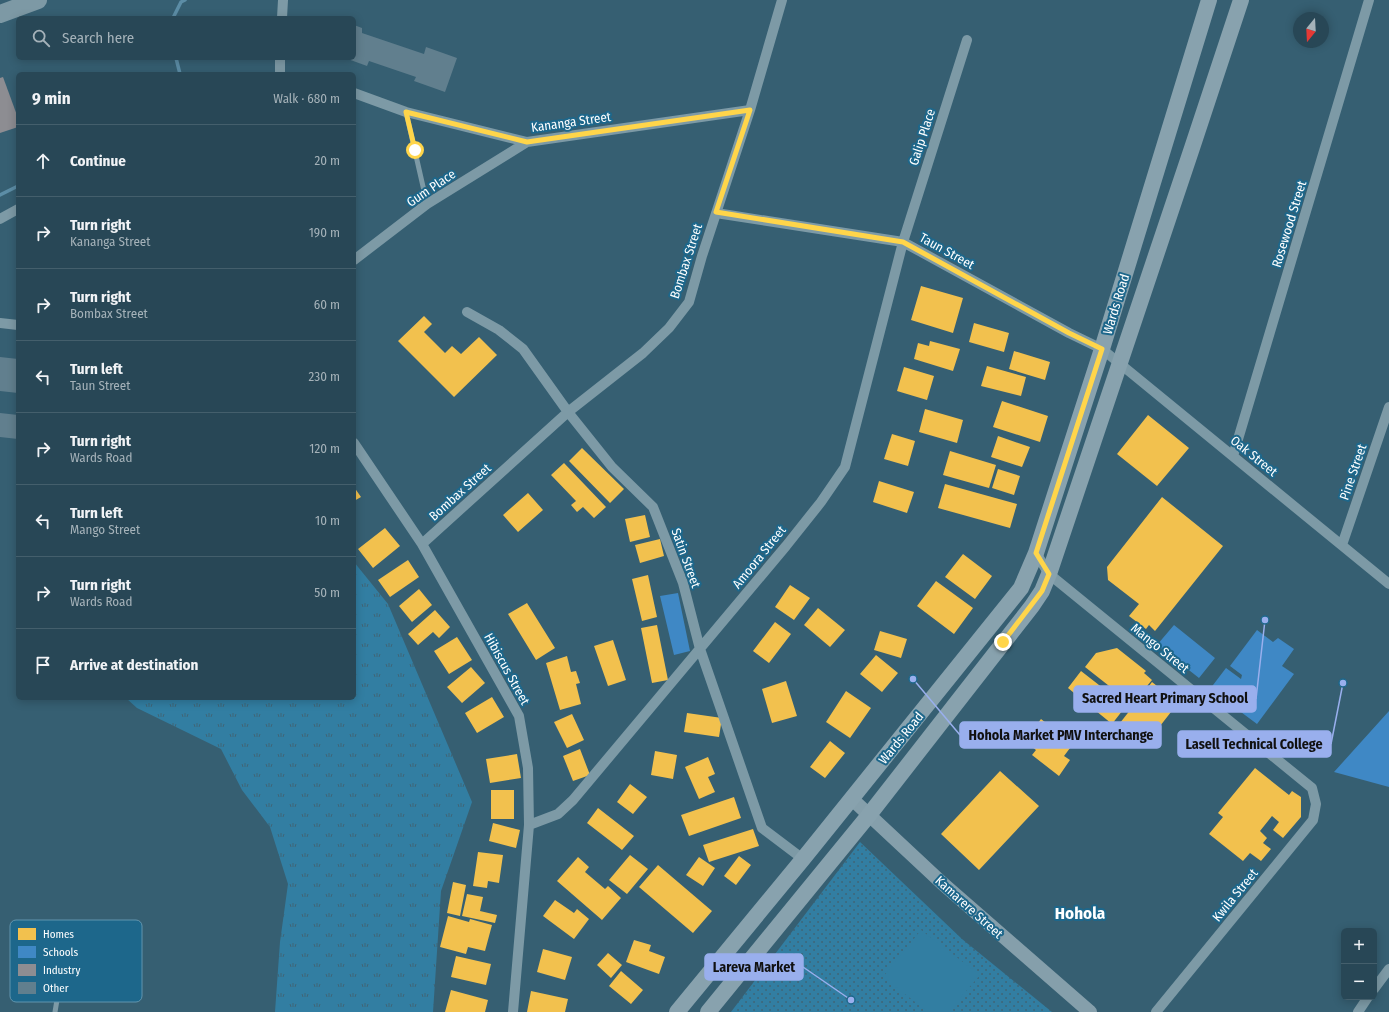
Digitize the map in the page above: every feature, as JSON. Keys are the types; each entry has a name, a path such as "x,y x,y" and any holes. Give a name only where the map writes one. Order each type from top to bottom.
{"highway":[{"path":"0,14 38,0"}],"main road":[{"name":"Wards Road","path":"677,1012 803,860 1021,588 1036,553 1102,349 1209,0"},
{"name":"Wards Road","path":"708,1012 868,814 1032,606 1042,591 1120,364 1241,0"}],"street":[{"path":"282,16 283,0"},
{"name":"Bombax Street","path":"422,544 568,412 643,353 669,328 689,302 716,212 750,110 782,0"},
{"name":"Rosewood Street","path":"1233,456 1369,0"},
{"name":"Galip Place","path":"903,242 967,40"},
{"path":"280,60 280,72"},
{"name":"Kananga Street","path":"356,94 406,112 527,142 750,110"},
{"name":"Gum Place","path":"356,258 427,204 527,142"},
{"path":"0,219 16,210"},
{"name":"Taun Street","path":"716,212 903,242 1069,333 1102,349"},
{"name":"Amoora Street","path":"529,825 558,814 573,800 821,502 845,467 903,242"},
{"name":"Satin Street","path":"467,312 499,330 523,349 568,412 612,467 653,507 683,583 700,649 762,828 803,860"},
{"path":"0,323 16,325"},
{"name":"Oak Street","path":"1102,349 1389,584"},
{"name":"Pine Street","path":"1342,545 1389,407"},
{"name":"Hibiscus Street","path":"356,446 422,544 519,716 528,768 529,825 512,1012"},
{"name":"Mango Street","path":"1036,553 1049,574 1312,788"},
{"name":"Kwila Street","path":"1156,1012 1314,820 1316,804 1312,788"},
{"name":"Kamarere Street","path":"852,799 948,888 1090,1012"},
{"path":"1377,985 1389,969"},
{"path":"1358,1012 1366,1000"}],"lane":[{"path":"406,112 427,204"},
{"path":"55,1012 57,1002"}],"green space":[{"path":"356,564 388,604 472,802 441,891 433,1012 275,1012 280,942 288,884 270,827 242,790 221,749 137,708 128,700 356,700"},
{"path":"860,842 962,939 1052,1012 731,1012"},
{"path":"921,930 980,975 948,1012 928,1012 883,977"}],"building: Homes":[{"path":"921,286 963,298 953,333 911,320"},
{"path":"424,316 432,324 424,332 445,353 452,346 461,354 479,337 497,355 454,397 398,341"},
{"path":"974,323 1009,333 1004,352 969,342"},
{"path":"930,341 960,349 953,371 914,359 918,343 929,346"},
{"path":"1014,351 1050,362 1045,380 1009,369"},
{"path":"987,366 1026,377 1021,396 981,386"},
{"path":"904,367 934,376 927,400 897,391"},
{"path":"1002,401 1048,416 1040,442 993,427"},
{"path":"925,409 963,420 957,443 919,432"},
{"path":"1148,415 1189,448 1157,486 1117,454"},
{"path":"892,434 915,441 908,466 884,459"},
{"path":"998,436 1030,447 1022,467 991,457"},
{"path":"582,448 624,489 610,503 569,461"},
{"path":"950,451 996,465 989,488 943,475"},
{"path":"564,463 606,507 594,518 583,507 577,512 571,505 576,501 551,475"},
{"path":"998,469 1020,476 1014,495 992,488"},
{"path":"879,481 914,492 907,513 873,502"},
{"path":"945,484 1017,504 1010,528 938,508"},
{"path":"356,490 361,497 356,500"},
{"path":"528,493 543,510 518,532 503,515"},
{"path":"1162,497 1223,546 1155,631 1149,625 1146,629 1129,616 1139,604 1108,580 1107,567"},
{"path":"645,515 650,537 630,542 625,519"},
{"path":"385,528 400,546 373,568 358,549"},
{"path":"660,539 664,556 640,563 635,545"},
{"path":"963,554 992,576 975,599 945,577"},
{"path":"408,560 419,577 390,597 378,580"},
{"path":"648,575 657,617 642,621 632,579"},
{"path":"936,581 973,608 954,634 917,606"},
{"path":"790,585 810,598 794,620 775,607"},
{"path":"419,589 432,605 412,622 399,606"},
{"path":"527,603 555,648 536,660 508,614"},
{"path":"818,608 845,630 830,647 804,625"},
{"path":"435,610 450,627 439,638 433,632 418,645 408,634"},
{"path":"775,622 791,634 769,663 753,651"},
{"path":"657,625 668,680 652,683 641,628"},
{"path":"880,631 907,639 901,658 874,650"},
{"path":"457,637 472,660 449,674 434,651"},
{"path":"613,640 626,680 608,686 594,646"},
{"path":"1117,648 1146,671 1144,673 1152,680 1132,704 1085,667 1096,653"},
{"path":"876,655 898,673 882,692 860,674"},
{"path":"567,656 571,672 576,671 580,683 576,684 581,704 560,710 546,663"},
{"path":"471,667 485,683 462,703 447,687"},
{"path":"1081,671 1126,706 1112,724 1068,688"},
{"path":"786,681 797,716 772,723 762,689"},
{"path":"1152,682 1178,703 1146,744 1120,723"},
{"path":"846,691 871,708 850,738 826,722"},
{"path":"492,697 504,717 477,733 465,713"},
{"path":"687,713 722,718 719,737 684,732"},
{"path":"572,714 584,740 567,748 554,722"},
{"path":"1041,719 1073,744 1064,756 1070,760 1059,776 1032,755 1036,750 1024,741"},
{"path":"830,741 845,753 825,778 810,767"},
{"path":"580,749 590,775 573,781 563,756"},
{"path":"655,751 677,755 673,779 651,775"},
{"path":"517,754 521,778 490,783 486,759"},
{"path":"708,757 715,774 708,777 715,792 699,799 685,767"},
{"path":"1255,768 1289,795 1292,791 1301,797 1301,817 1283,838 1273,830 1279,822 1272,816 1260,831 1267,838 1263,843 1271,849 1261,861 1250,853 1243,861 1209,834 1223,817 1218,813"},
{"path":"1000,771 1039,806 979,870 941,834"},
{"path":"630,784 647,797 633,814 617,802"},
{"path":"491,790 514,790 514,819 491,819"},
{"path":"734,797 741,818 689,836 681,815"},
{"path":"598,808 634,836 622,850 587,823"},
{"path":"493,823 520,830 516,848 489,841"},
{"path":"753,829 759,846 709,862 703,845"},
{"path":"478,852 503,855 499,883 488,881 487,888 473,886"},
{"path":"630,855 648,869 627,894 609,880"},
{"path":"739,856 751,865 736,885 724,876"},
{"path":"578,857 589,867 585,872 605,889 608,886 621,898 602,920 557,881"},
{"path":"699,857 715,868 703,886 686,875"},
{"path":"658,865 712,911 693,933 639,887"},
{"path":"453,882 466,885 460,916 447,913"},
{"path":"467,894 483,897 480,911 497,915 495,923 462,916"},
{"path":"555,900 574,913 577,909 589,919 574,939 543,916"},
{"path":"448,916 469,922 470,919 492,925 485,951 468,947 466,954 440,947"},
{"path":"634,940 651,945 649,951 665,957 659,974 626,962"},
{"path":"543,949 572,957 565,980 537,972"},
{"path":"608,953 622,965 611,978 597,965"},
{"path":"456,956 491,964 486,985 451,977"},
{"path":"621,971 643,990 631,1004 609,986"},
{"path":"451,990 488,1000 485,1012 445,1012"},
{"path":"531,991 568,999 565,1012 527,1012"}],"building: Schools":[{"path":"678,593 690,651 674,655 660,596"},
{"path":"1174,625 1215,658 1199,678 1157,645"},
{"path":"1257,630 1273,642 1278,638 1294,649 1282,666 1294,674 1257,724 1210,689 1226,668 1241,679 1242,675 1230,666"},
{"path":"1389,711 1389,787 1334,772"}],"building: Industry":[{"path":"3,77 16,113 16,128 0,133 0,78"}],"building: Other":[{"path":"356,26 362,28 362,33 424,54 426,47 457,58 445,92 414,81 416,77 369,61 367,66 350,60 356,60"},
{"path":"0,357 16,359 16,393 0,391"},
{"path":"0,413 16,415 16,439 0,437"}],"waterway":[{"path":"174,16 181,2 185,0"},
{"path":"176,60 180,72"},
{"path":"0,195 16,187"}],"place":[{"name":"Sacred Heart Primary School","path":"1265,620"},
{"name":"Hohola Market PMV Interchange","path":"913,679"},
{"name":"Lasell Technical College","path":"1343,683"},
{"name":"Lareva Market","path":"851,1000"}],"district":[{"name":"Hohola","path":"1080,913"}],"route":[{"path":"415,150 406,112 527,142 750,110 716,212 903,242 1069,333 1102,349 1036,553 1049,574 1042,591 1032,606 1003,642"}]}
